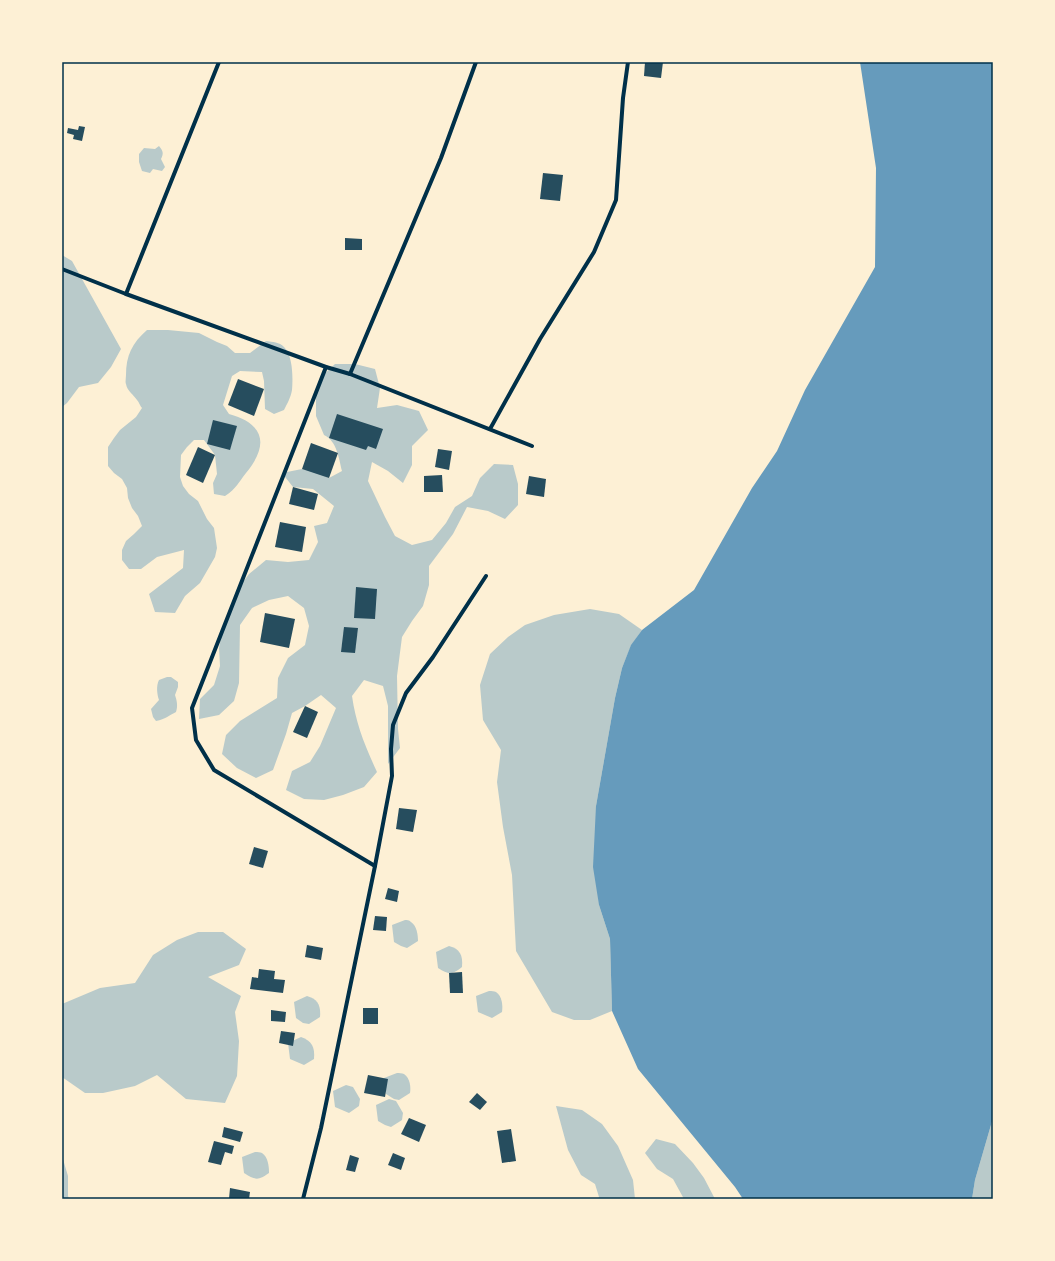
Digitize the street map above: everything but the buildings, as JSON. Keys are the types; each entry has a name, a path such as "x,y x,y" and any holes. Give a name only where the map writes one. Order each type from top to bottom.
{"street":[{"path":"126,294 219,62"},
{"path":"350,374 441,158 476,62"},
{"path":"490,429 540,340 594,252 616,200 623,98 628,62"},
{"path":"62,269 326,367 350,374 532,446"},
{"path":"326,367 192,708 196,740 214,770 375,866"},
{"path":"303,1199 322,1121 375,866 392,776 391,749 393,725 406,692 432,657 486,576"}],"shaded area":[{"path":"159,146 163,152 161,159 165,167 162,171 153,169 150,173 142,171 139,162 139,154 144,148 155,149"},
{"path":"62,255 72,261 121,349 111,367 98,383 79,387 67,403 62,407"},
{"path":"147,330 168,330 199,333 227,346 235,353 250,353 266,341 276,342 282,345 287,351 292,367 290,398 284,410 274,414 265,409 264,381 262,372 240,371 232,376 223,405 229,414 241,418 256,430 260,437 260,445 253,463 237,485 229,493 225,496 214,494 213,483 217,474 215,455 204,440 194,440 181,455 180,477 183,486 189,494 198,501 207,519 214,528 217,548 215,557 200,583 185,596 175,613 155,612 149,594 183,568 184,550 157,557 141,569 129,569 122,560 122,550 126,541 142,526 138,516 132,508 128,498 127,488 122,479 108,466 108,447 120,430 136,417 142,408 127,386 126,368 131,350 137,340"},
{"path":"335,364 355,364 375,369 380,388 377,408 397,405 419,411 428,430 412,446 412,465 403,483 388,471 372,462 368,481 395,536 412,545 432,540 446,523 455,507 472,496 480,478 494,464 513,465 518,484 518,505 505,519 488,511 467,507 453,534 429,566 429,585 423,606 402,637 397,676 398,729 400,748 388,764 388,706 383,686 364,680 352,696 362,735 377,772 364,787 324,800 304,799 286,790 292,771 310,762 320,746 336,708 321,695 292,713 273,770 256,778 237,768 222,754 226,735 240,721 277,698 278,678 288,658 305,645 309,626 304,608 288,596 269,600 252,608 240,625 239,683 234,701 219,715 199,719 200,699 214,685 220,666 219,648 223,627 237,590 249,574 266,560 288,562 309,560 318,542 314,526 327,523 334,506 313,489 293,487 282,473 302,469 312,470 329,478 342,471 335,446 332,441 324,435 316,416 316,397 320,378"},
{"path":"590,609 619,614 642,630 631,646 622,668 615,698 596,806 599,905 610,939 612,1011 590,1020 574,1020 552,1012 516,951 512,875 503,827 497,782 501,750 483,720 480,685 490,654 508,637 525,625 554,615"},
{"path":"171,677 178,682 175,695 177,710 167,717 156,721 153,717 151,709 159,700 157,685 159,680"},
{"path":"405,920 410,921 415,926 418,939 418,941 407,948 394,942 392,925"},
{"path":"198,932 223,932 246,949 239,965 208,977 241,996 235,1012 239,1041 237,1076 225,1103 186,1099 157,1075 135,1086 103,1093 85,1093 62,1077 62,1004 100,988 135,983 153,955 177,940"},
{"path":"449,946 456,949 461,956 462,967 453,973 445,972 438,968 436,952"},
{"path":"489,991 494,991 498,994 501,998 502,1004 502,1012 492,1018 478,1012 476,996"},
{"path":"307,996 316,1001 320,1010 320,1017 309,1024 303,1023 296,1018 294,1002"},
{"path":"301,1037 308,1040 314,1051 314,1059 304,1065 290,1059 288,1043"},
{"path":"397,1073 406,1076 410,1083 410,1093 399,1100 386,1094 384,1078"},
{"path":"346,1085 353,1087 360,1099 359,1106 349,1113 335,1107 333,1091"},
{"path":"389,1099 396,1101 403,1113 402,1120 391,1127 378,1121 376,1105"},
{"path":"556,1106 582,1110 602,1124 618,1146 633,1180 635,1199 598,1199 599,1197 595,1184 581,1175 568,1150"},
{"path":"993,1118 993,1199 972,1199 975,1180"},
{"path":"656,1139 675,1144 693,1163 704,1178 715,1199 684,1199 673,1179 657,1169 645,1153"},
{"path":"255,1152 262,1153 267,1159 269,1173 256,1179 244,1173 242,1157"},
{"path":"62,1156 68,1176 69,1199 62,1199"}],"water":[{"path":"860,62 993,62 993,1118 975,1180 972,1199 743,1199 735,1187 638,1069 612,1011 610,939 599,905 593,867 596,806 615,698 622,668 631,645 642,630 694,590 752,488 777,451 805,390 875,267 876,168"}]}
